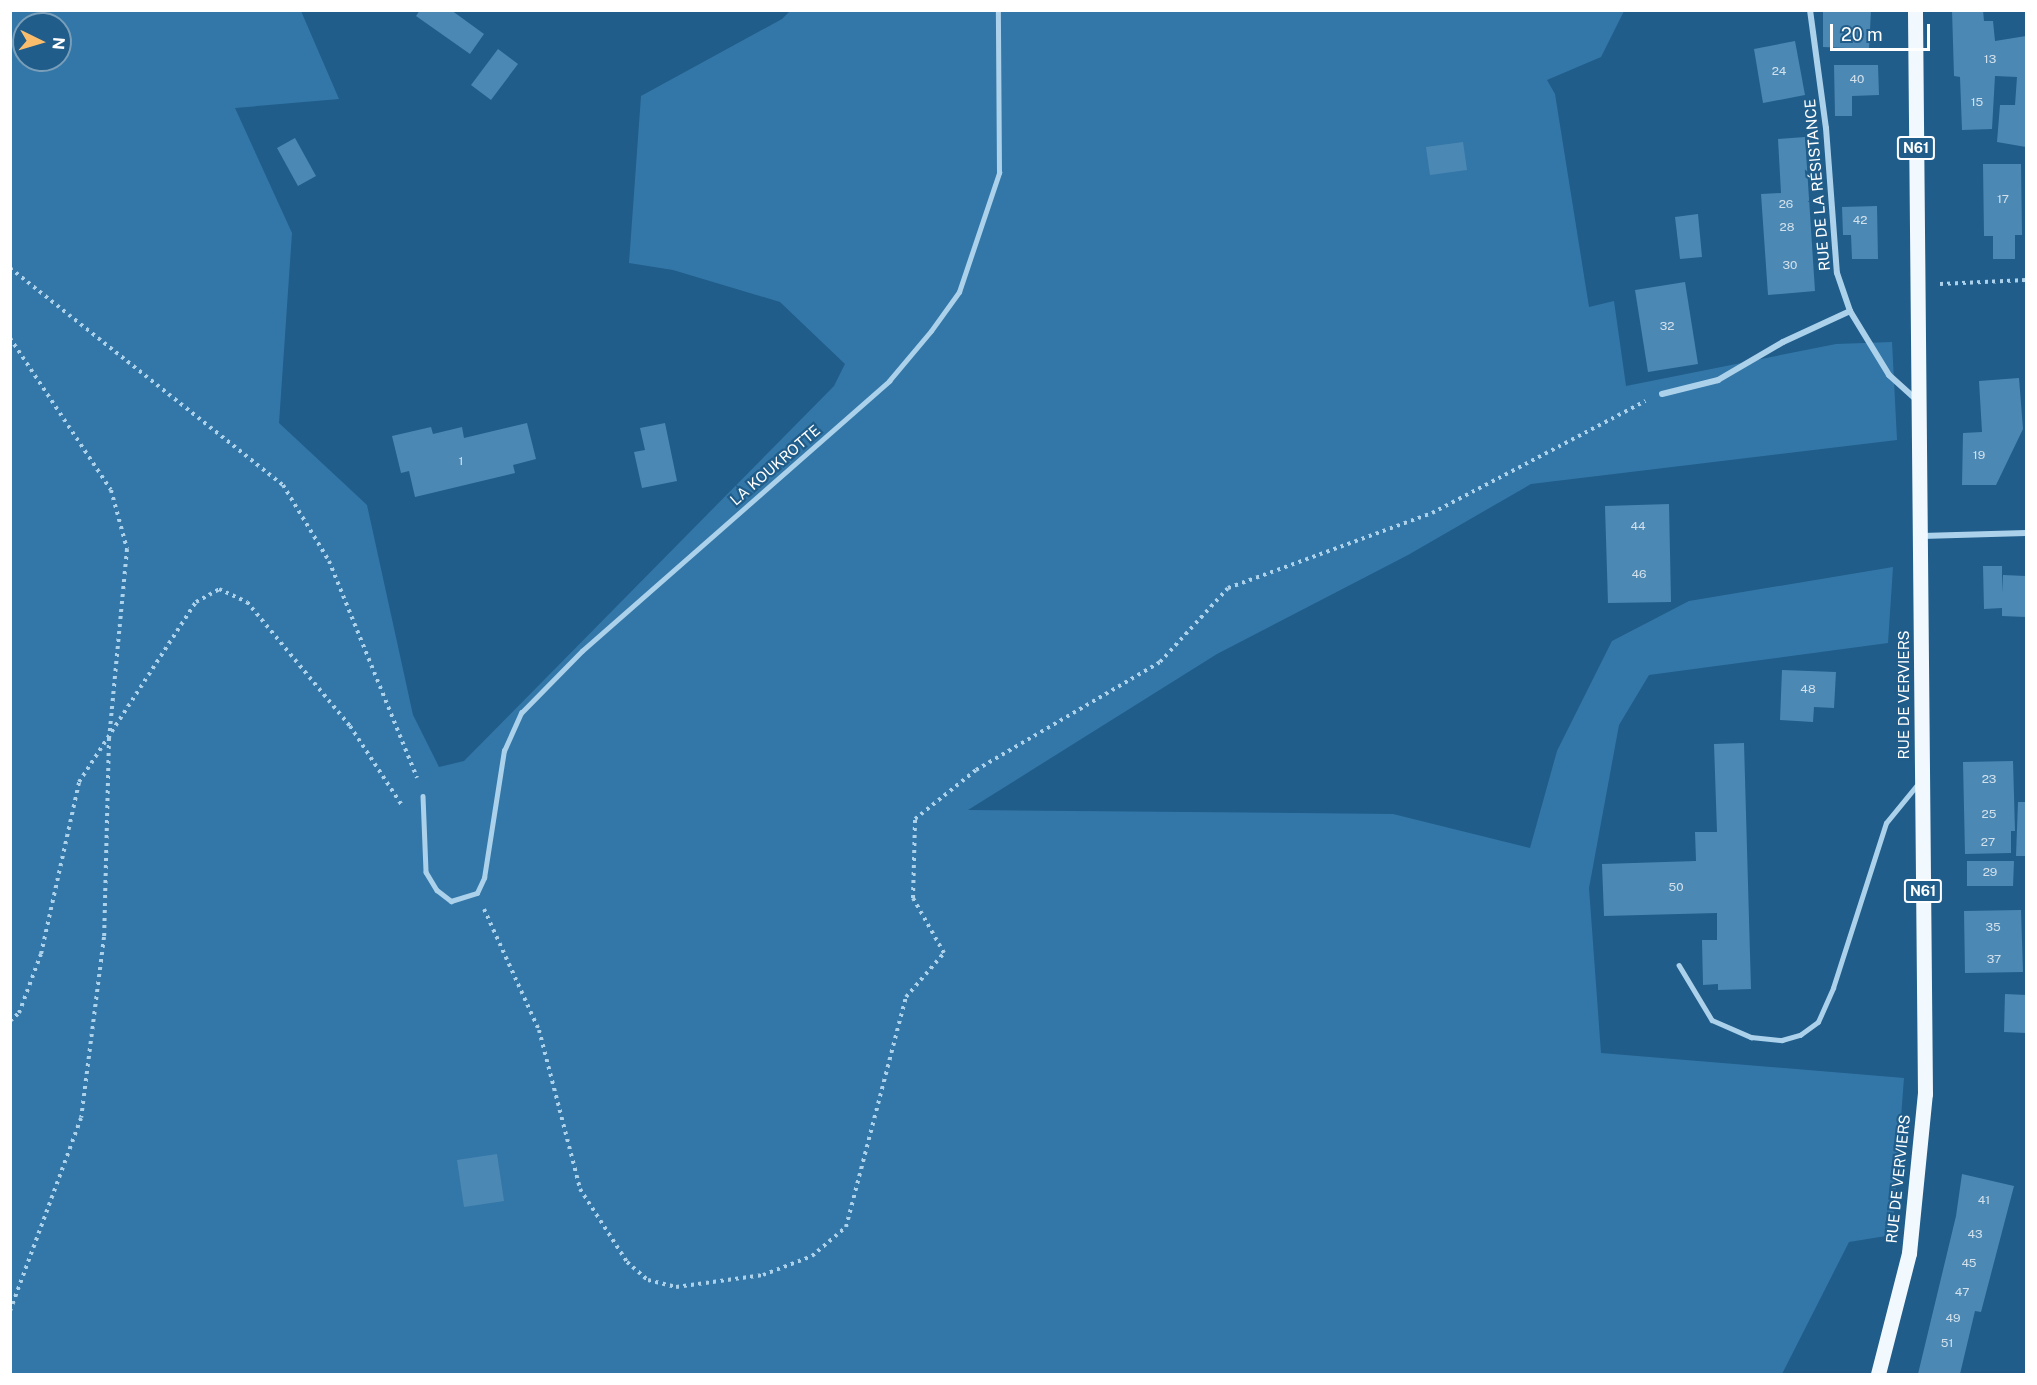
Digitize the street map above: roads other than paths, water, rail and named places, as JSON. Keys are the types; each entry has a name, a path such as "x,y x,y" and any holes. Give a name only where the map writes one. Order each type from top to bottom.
{"main road":[{"name":"RUE DE VERVIERS","path":"1878,1374 1909,1253 1925,1094 1915,10"}],"street":[{"name":"RUE DE LA RÉSISTANCE","path":"1810,10 1826,128 1837,273 1850,311 1889,375 1920,403"},
{"path":"1662,394 1718,380 1783,342 1850,311"},
{"path":"1921,536 2026,533"}],"lane":[{"name":"LA KOUKROTTE","path":"423,796 422,836 426,872 437,890 451,901 477,893 484,878 504,751 521,713 582,651 889,381 959,291 999,173 998,10"},
{"path":"1679,965 1712,1020 1751,1037 1782,1040 1800,1035 1818,1022 1833,988 1886,823 1923,778"}]}
